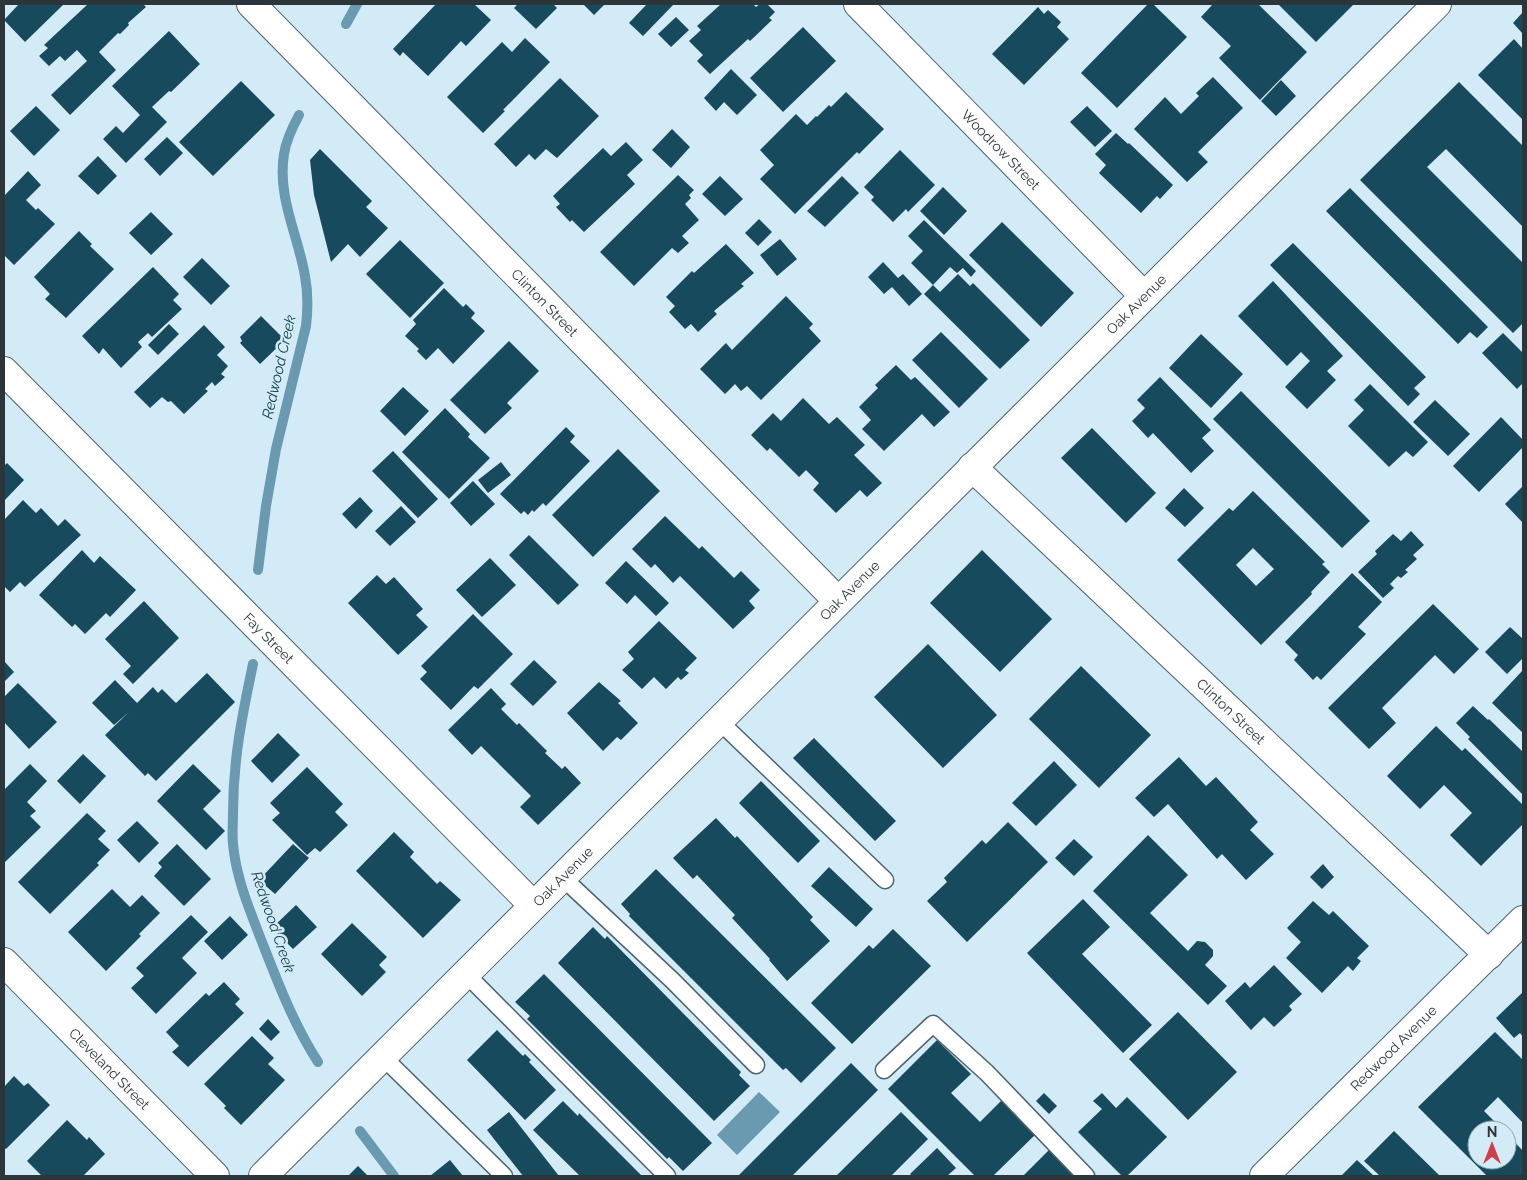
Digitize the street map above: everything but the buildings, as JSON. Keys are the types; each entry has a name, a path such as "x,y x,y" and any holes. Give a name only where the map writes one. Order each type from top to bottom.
{"street":[{"name":"Clinton Street","path":"251,4 838,601"},
{"name":"Woodrow Street","path":"858,4 1144,296"},
{"name":"Oak Avenue","path":"263,1176 1433,5"},
{"name":"Fay Street","path":"4,371 534,905"},
{"name":"Clinton Street","path":"972,467 1489,955"},
{"name":"Redwood Avenue","path":"1264,1176 1523,920"},
{"name":"Cleveland Street","path":"4,962 215,1176"}],"lane":[{"path":"719,721 885,880"},
{"path":"562,877 673,980 756,1065"},
{"path":"466,974 667,1176"},
{"path":"884,1070 933,1024 987,1073 1086,1176"},
{"path":"383,1057 504,1176"}],"water":[{"path":"759,1092 780,1112 737,1155 717,1135"}],"waterway":[{"name":"Redwood Creek","path":"346,24 357,4"},
{"name":"Redwood Creek","path":"258,570 266,506 276,449 307,320 306,282 283,185 286,144 299,115"},
{"name":"Redwood Creek","path":"253,664 236,757 233,794 233,844 235,857 244,894 274,973 294,1019 318,1062"},
{"name":"Redwood Creek","path":"360,1131 394,1176"}]}
